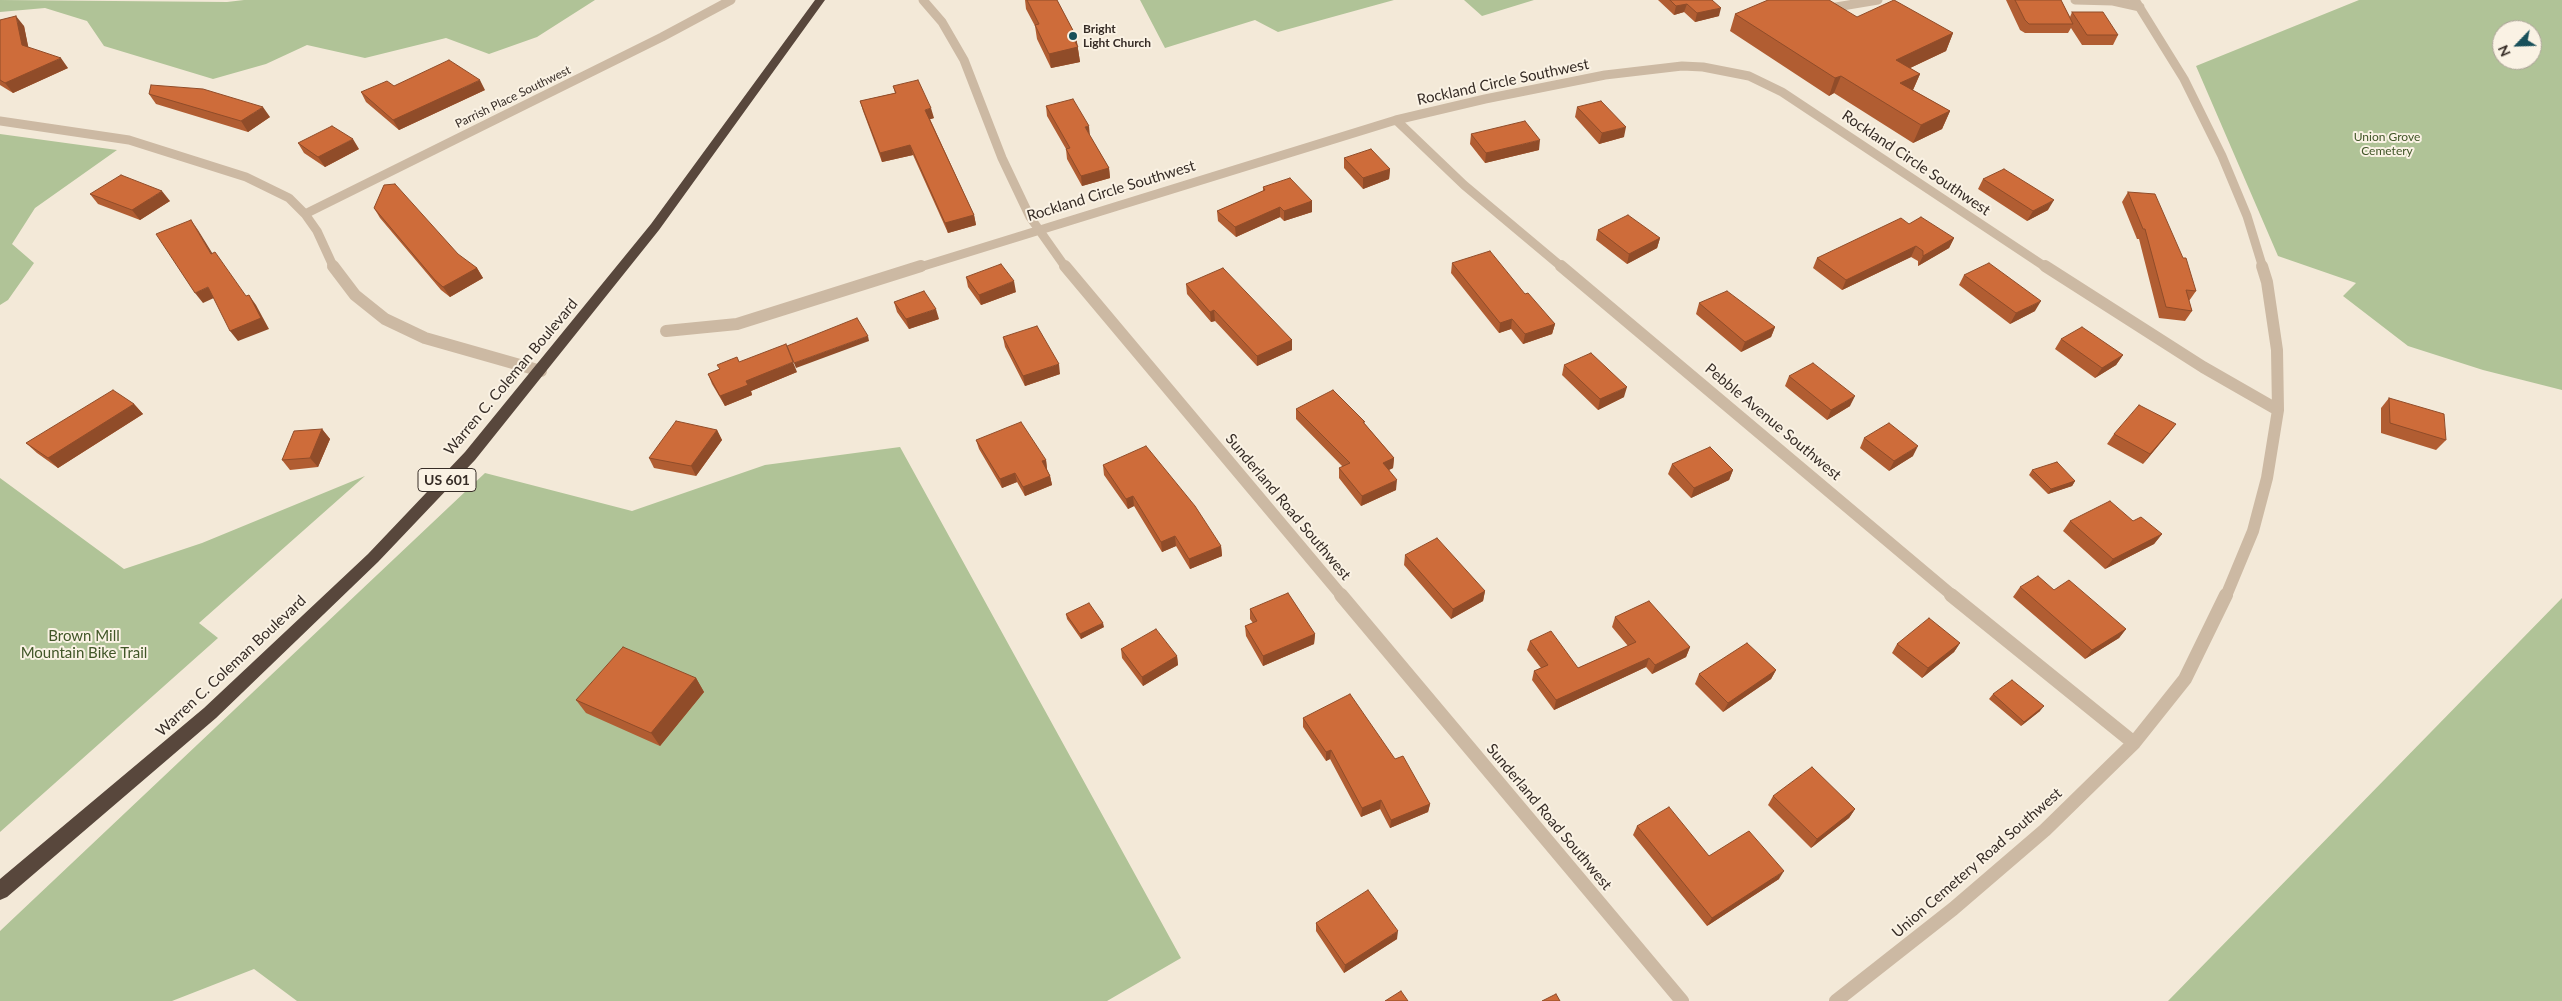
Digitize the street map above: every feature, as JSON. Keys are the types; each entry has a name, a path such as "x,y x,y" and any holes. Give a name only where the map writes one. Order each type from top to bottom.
{"highway":[{"name":"Warren C. Coleman Boulevard","path":"0,891 210,713 373,558 470,456 541,371 655,227 820,0"}],"street":[{"name":"Parrish Place Southwest","path":"306,214 662,37 731,0"},
{"name":"Sunderland Road Southwest","path":"923,0 942,22 964,60 1002,158 1030,217 1070,273 1682,1001"},
{"path":"1836,7 1878,0"},
{"path":"2075,0 2138,4"},
{"name":"Union Cemetery Road Southwest","path":"1836,1001 1953,909 2045,830 2134,743 2185,679 2237,573 2253,531 2267,478 2278,410 2277,350 2267,282 2247,216 2222,156 2184,79 2138,4"},
{"name":"Rockland Circle Southwest","path":"666,331 737,324 1038,229 1396,120 1484,98 1643,70 1703,67 1749,76 1782,92 2170,346 2278,410"},
{"name":"Pebble Avenue Southwest","path":"1396,120 1464,185 1797,463 1913,564 2134,743"},
{"path":"0,122 72,130 128,140 246,177 289,198 306,214 317,231 331,264 355,296 384,319 425,338 541,371"}],"green space":[{"path":"0,0 227,2 244,0 595,0 537,37 489,54 446,38 365,58 307,45 266,64 213,79 104,46 87,21 45,8 0,12"},
{"path":"1140,0 1394,0 1278,32 1255,20 1165,48"},
{"path":"1464,0 1534,0 1482,16"},
{"name":"Union Grove Cemetery","path":"2359,0 2562,0 2562,390 2483,370 2408,346 2343,296 2356,283 2278,256 2196,66"},
{"path":"0,134 117,150 35,208 12,244 34,263 8,300 0,305"},
{"path":"900,447 1181,958 1107,1001 297,1001 254,969 172,1001 0,1001 0,931 485,473 632,511 765,465"},
{"name":"Brown Mill Mountain Bike Trail","path":"365,476 199,623 218,638 0,832 0,478 124,569 202,543"},
{"path":"2562,598 2562,1001 2168,1001"}],"building":[{"path":"1027,0 1057,0 1076,36 1072,36 1078,47 1049,54 1035,25 1039,24"},
{"path":"1670,0 1712,0 1721,8 1697,13 1687,4 1676,6"},
{"path":"1768,0 1829,0 1857,17 1894,0 1953,33 1896,60 1920,74 1900,83 1950,111 1921,125 1841,76 1835,78 1735,14"},
{"path":"2015,0 2061,0 2073,24 2029,24"},
{"path":"2072,12 2103,12 2118,35 2087,35"},
{"path":"16,16 22,45 61,58 5,83 0,80 0,20"},
{"path":"449,60 480,80 393,120 361,92 387,81 394,86"},
{"path":"918,80 931,108 925,110 974,215 945,223 910,145 880,153 860,101 896,93 893,86"},
{"path":"151,85 203,89 263,107 241,121 149,94"},
{"path":"1073,99 1089,126 1085,127 1109,168 1081,176 1066,149 1070,148 1046,106"},
{"path":"1601,101 1626,127 1602,133 1577,107"},
{"path":"1525,121 1540,140 1486,153 1471,134"},
{"path":"332,126 353,139 318,157 298,143"},
{"path":"1371,149 1390,169 1363,178 1344,158"},
{"path":"2004,169 2054,200 2033,211 1983,179"},
{"path":"121,175 162,191 132,210 90,194"},
{"path":"1290,178 1312,201 1284,211 1280,207 1235,227 1217,211 1265,190 1263,187"},
{"path":"395,184 458,254 477,268 443,287 435,280 374,208 384,185"},
{"path":"2128,192 2155,194 2183,258 2186,258 2196,291 2186,290 2192,311 2166,307 2145,229 2143,229"},
{"path":"1628,215 1660,238 1629,254 1598,230"},
{"path":"1921,217 1954,238 1923,256 1923,251 1916,246 1846,280 1817,258 1901,218 1909,224"},
{"path":"191,220 211,254 215,252 246,296 249,295 261,318 230,331 208,287 195,293 156,234"},
{"path":"1490,251 1525,294 1528,293 1555,324 1525,334 1512,319 1500,323 1452,263"},
{"path":"1989,263 2041,301 2016,313 1964,275"},
{"path":"1001,264 1014,281 979,295 966,277"},
{"path":"1223,268 1292,340 1257,356 1214,310 1210,312 1186,284"},
{"path":"924,291 936,309 906,319 894,302"},
{"path":"1727,291 1775,327 1745,342 1699,303"},
{"path":"857,318 868,336 794,363 787,346"},
{"path":"1037,326 1059,364 1023,376 1003,337"},
{"path":"2082,327 2123,355 2102,368 2061,339"},
{"path":"786,344 793,362 746,381 748,385 720,396 708,374 720,369 717,365 737,357 739,362"},
{"path":"1591,353 1627,387 1600,399 1564,365"},
{"path":"1813,363 1855,396 1831,410 1789,376"},
{"path":"113,390 134,404 48,458 26,443"},
{"path":"1333,390 1365,422 1363,422 1394,458 1383,463 1397,480 1362,496 1339,468 1350,463 1296,409"},
{"path":"2389,398 2444,414 2446,440 2390,423"},
{"path":"2139,405 2176,424 2150,454 2114,434"},
{"path":"676,421 717,430 691,466 649,458"},
{"path":"1021,422 1046,460 1042,461 1050,476 1023,487 1015,473 1000,479 976,440"},
{"path":"1889,423 1918,446 1894,461 1864,438"},
{"path":"322,429 310,458 282,460 294,431"},
{"path":"1146,446 1195,506 1221,546 1189,559 1175,536 1161,542 1133,496 1126,499 1103,465"},
{"path":"1710,447 1733,470 1694,488 1672,464"},
{"path":"2057,462 2075,481 2051,489 2032,470"},
{"path":"2110,501 2133,521 2141,517 2162,534 2113,559 2070,521"},
{"path":"1437,538 1485,591 1453,609 1405,555"},
{"path":"2038,576 2054,590 2069,580 2126,629 2092,650 2020,587"},
{"path":"1288,593 1315,634 1263,656 1245,626 1257,621 1250,609"},
{"path":"1649,601 1690,647 1655,665 1649,658 1556,700 1534,671 1548,665 1530,641 1551,631 1578,668 1636,642 1615,617"},
{"path":"1089,603 1103,623 1080,634 1066,614"},
{"path":"1929,618 1960,643 1928,668 1897,644"},
{"path":"1156,629 1177,656 1142,677 1121,649"},
{"path":"1747,643 1776,670 1728,703 1699,674"},
{"path":"623,647 696,678 651,733 576,700"},
{"path":"2012,680 2044,706 2024,722 1993,694"},
{"path":"1350,694 1395,759 1403,756 1430,804 1391,820 1381,800 1362,808 1331,750 1326,752 1303,718"},
{"path":"1812,767 1855,809 1817,839 1773,796"},
{"path":"1669,807 1709,856 1749,831 1784,871 1712,918 1637,826"},
{"path":"1368,890 1398,931 1345,965 1316,923"},
{"path":"1401,991 1408,1001 1385,1001"},
{"path":"1556,994 1560,1001 1542,1001"}],"place":[{"name":"Bright Light Church","path":"1073,36"}]}
